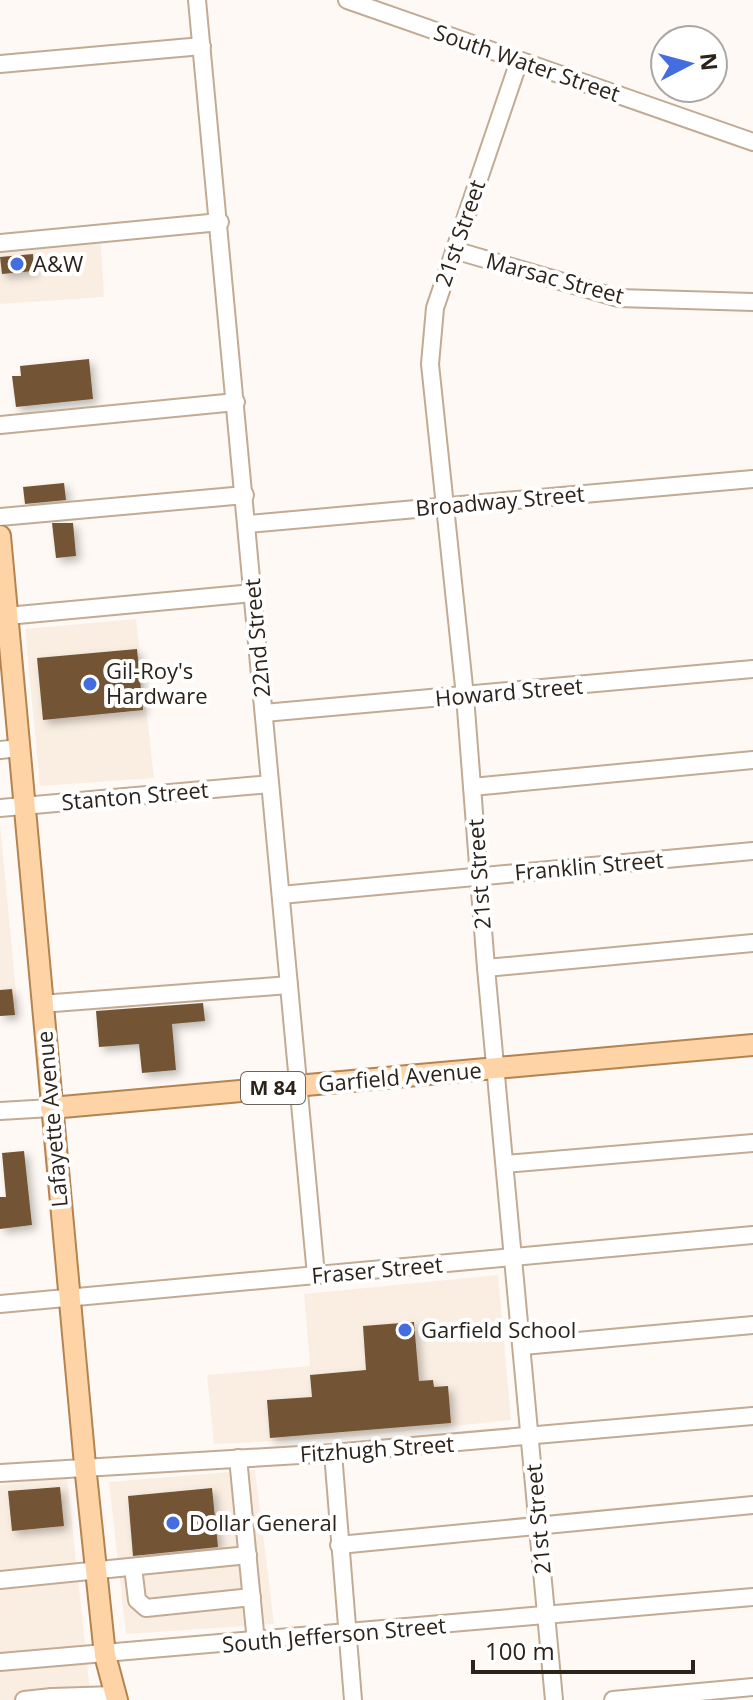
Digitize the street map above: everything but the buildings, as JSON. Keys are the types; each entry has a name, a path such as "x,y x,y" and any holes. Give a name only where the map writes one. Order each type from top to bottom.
{"main road":[{"name":"Lafayette Avenue","path":"0,536 9,749 25,806 85,1465 105,1655 116,1698"},
{"name":"Garfield Avenue","path":"51,1108 753,1045"}],"street":[{"name":"22nd Street","path":"197,0 316,1275"},
{"name":"South Water Street","path":"347,0 753,142"},
{"path":"0,64 202,46"},
{"name":"21st Street","path":"519,61 435,308 430,364 465,696 486,968 554,1700"},
{"path":"0,243 220,222"},
{"name":"Marsac Street","path":"454,250 618,298 753,302"},
{"path":"0,425 236,402"},
{"name":"Broadway Street","path":"248,524 753,479"},
{"path":"0,517 245,495"},
{"path":"4,617 253,593"},
{"name":"Howard Street","path":"264,713 753,669"},
{"path":"472,787 753,760"},
{"name":"Stanton Street","path":"0,808 270,784"},
{"name":"Franklin Street","path":"281,895 753,851"},
{"path":"486,968 753,943"},
{"path":"41,1004 289,985"},
{"name":"Garfield Avenue","path":"0,1111 51,1108"},
{"path":"505,1164 753,1143"},
{"name":"Fraser Street","path":"0,1304 753,1235"},
{"path":"523,1346 753,1325"},
{"name":"Fitzhugh Street","path":"0,1473 85,1465 333,1453 753,1416"},
{"path":"333,1453 353,1700"},
{"path":"238,1458 256,1642"},
{"path":"339,1545 753,1505"},
{"path":"0,1580 248,1555"},
{"path":"133,1567 137,1600 146,1608 252,1597"},
{"name":"South Jefferson Street","path":"0,1662 348,1635 753,1597"},
{"path":"613,1700 753,1687"},
{"path":"24,1700 116,1698"}],"shaded area":[{"path":"101,243 104,297 0,304 0,251"},
{"path":"136,619 154,778 40,786 25,629"},
{"path":"0,823 18,1015 0,1016"},
{"name":"Garfield School","path":"498,1275 511,1420 341,1438 214,1444 207,1375 310,1366 304,1294"},
{"path":"255,1470 274,1624 126,1634 109,1482"},
{"path":"67,1477 91,1700 0,1700 0,1485"}],"place":[{"name":"A&W","path":"17,264"},
{"name":"Gil-Roy's Hardware","path":"90,684"},
{"name":"Garfield School","path":"405,1330"},
{"name":"Dollar General","path":"173,1523"}]}
